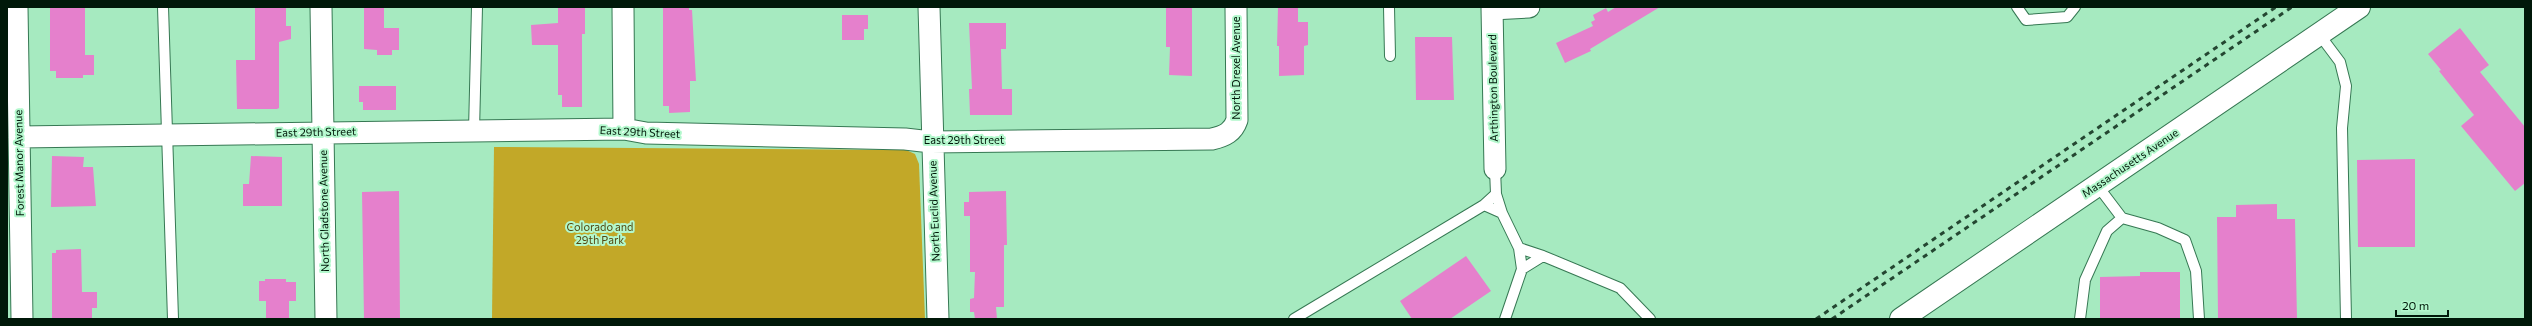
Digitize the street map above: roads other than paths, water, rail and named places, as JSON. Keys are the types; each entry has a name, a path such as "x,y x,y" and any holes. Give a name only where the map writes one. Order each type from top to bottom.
{"main road":[{"name":"Massachusetts Avenue","path":"1901,319 2359,7"}],"street":[{"name":"Forest Manor Avenue","path":"17,7 22,319"},
{"name":"North Gladstone Avenue","path":"320,7 326,319"},
{"path":"623,7 624,129"},
{"name":"North Euclid Avenue","path":"929,7 931,142 938,319"},
{"name":"North Drexel Avenue","path":"1234,128 1237,120 1236,7"},
{"path":"1492,8 1529,7"},
{"name":"Arthington Boulevard","path":"1492,8 1495,169"},
{"name":"East 29th Street","path":"19,137 624,129 646,133 905,139 931,142 1212,139 1222,137 1234,128"}],"lane":[{"path":"163,7 173,319"},
{"path":"474,130 476,7"},
{"path":"1389,7 1390,56"},
{"path":"2017,7 2026,20 2067,17 2075,7"},
{"path":"2319,34 2340,62 2346,86 2342,128 2346,319"},
{"path":"1495,169 1496,194 1502,213 1519,248 1522,269 1505,319"},
{"path":"2097,185 2122,218 2158,228 2185,240 2196,271 2199,319"},
{"path":"1294,319 1484,205 1496,194"},
{"path":"1484,205 1502,213"},
{"path":"2080,319 2085,280 2106,231 2122,218"},
{"path":"1519,248 1543,256 1620,288 1650,319"},
{"path":"1522,269 1543,256"}],"railway":[{"path":"1816,319 2276,7"},
{"path":"1832,319 2292,7"}],"park label":[{"name":"Colorado and 29th Park","path":"600,233"}]}
